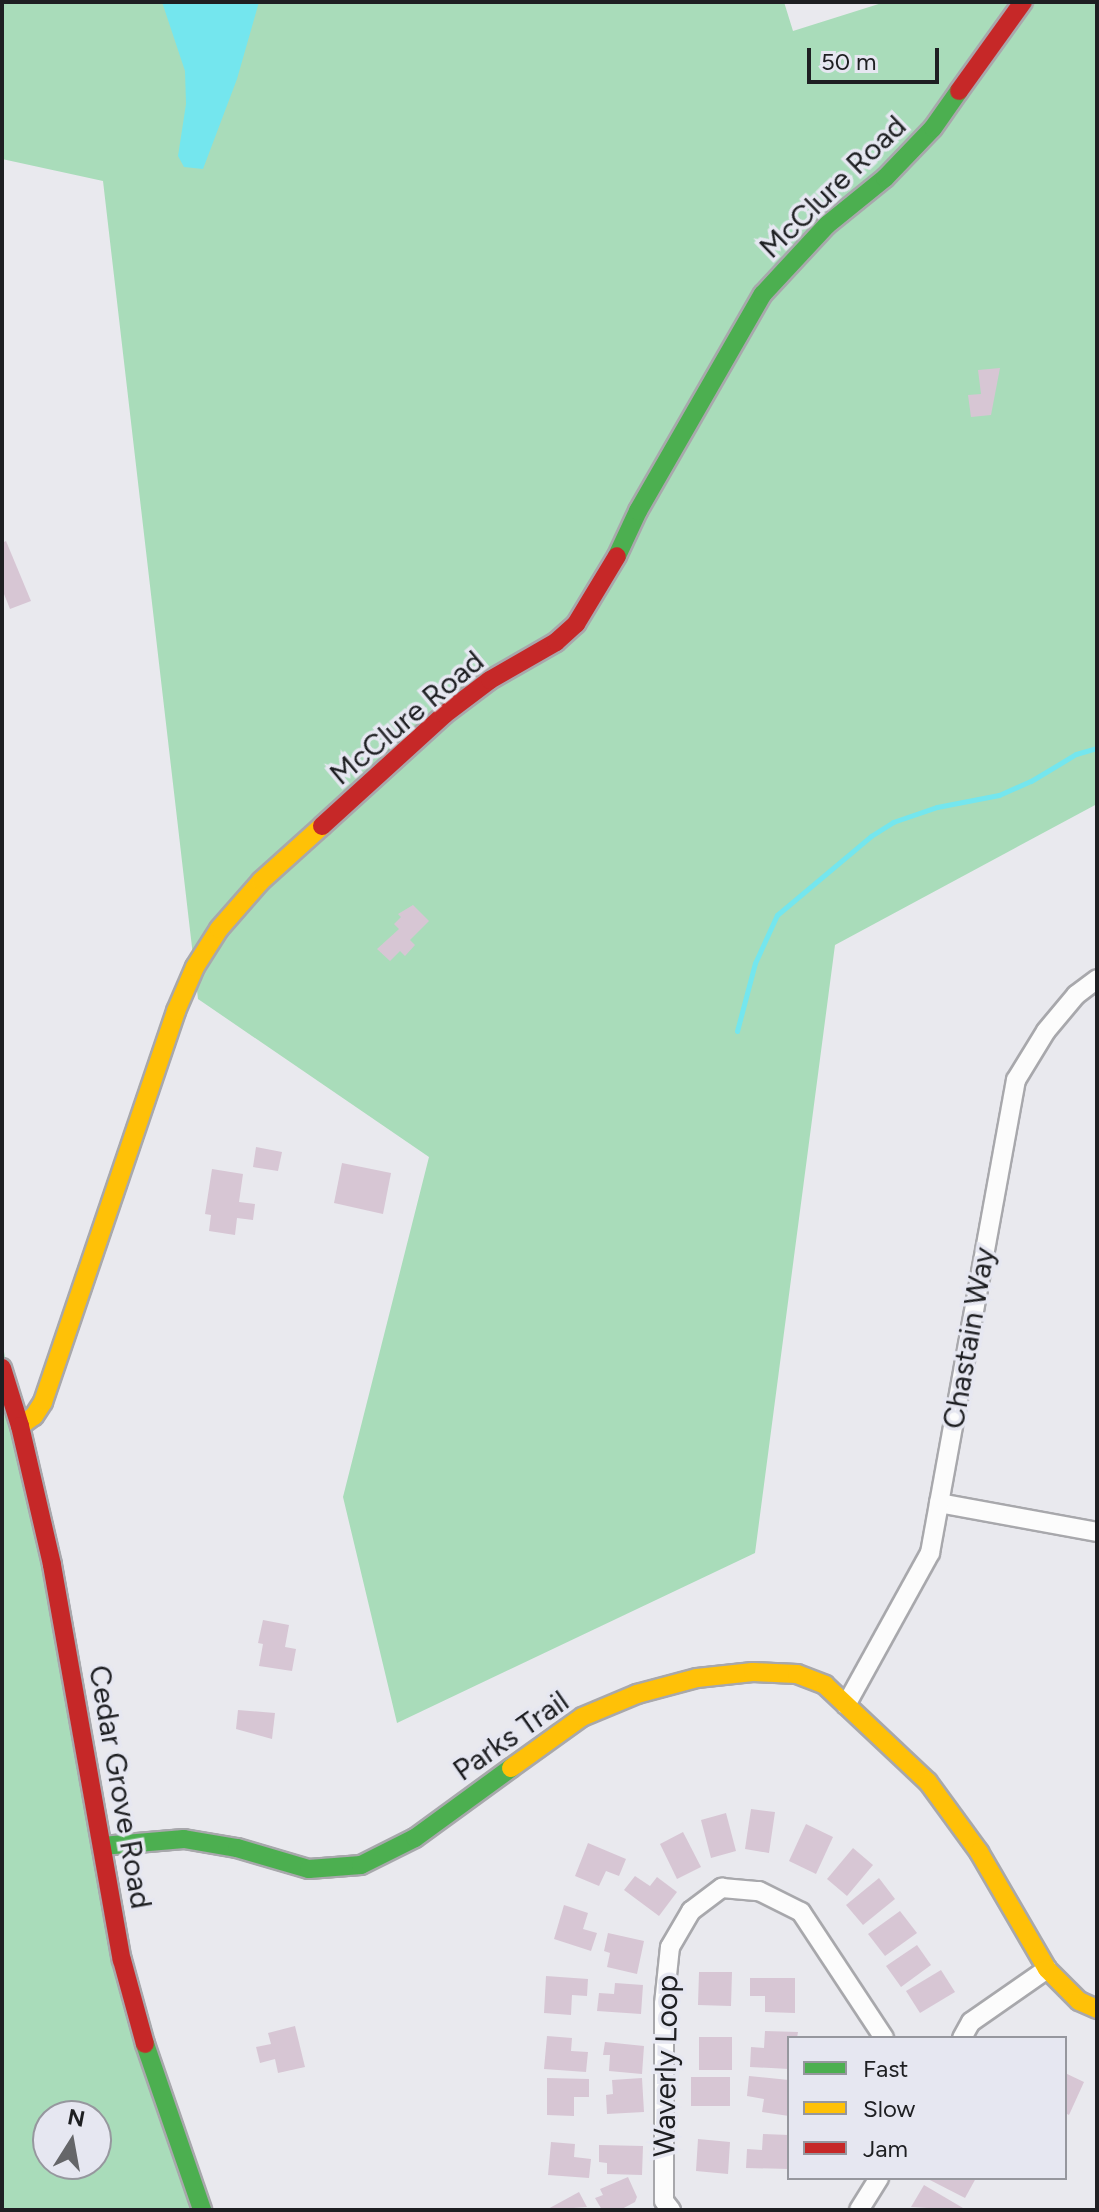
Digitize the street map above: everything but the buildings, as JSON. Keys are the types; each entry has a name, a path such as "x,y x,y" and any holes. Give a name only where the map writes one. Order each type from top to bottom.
{"street":[{"name":"McClure Road","path":"20,1426 34,1416 43,1402 176,1011 195,967 219,929 261,881 445,714 490,680 556,642 576,624 607,577 638,511 763,294 827,225 885,178 933,128 1023,2"},
{"name":"Chastain Way","path":"846,1705 930,1553 1016,1080 1046,1031 1076,995 1097,979"},
{"name":"Cedar Grove Road","path":"2,1368 20,1426 52,1565 136,2017 202,2210"},
{"path":"939,1503 1097,1532"},
{"name":"Parks Trail","path":"102,1846 184,1839 237,1848 309,1869 361,1865 415,1838 582,1717 637,1694 697,1678 753,1672 797,1674 825,1685 928,1782 979,1852 1047,1969 1079,2001 1097,2009"},
{"name":"Waverly Loop","path":"671,2210 664,2201 664,2004 670,1947 691,1911 722,1888 759,1891 801,1912 883,2036"},
{"path":"963,2036 971,2022 1047,1969"},
{"path":"859,2210 878,2180"}],"green space":[{"path":"2,2 784,2 793,31 885,2 1097,2 1097,804 835,945 755,1553 397,1723 343,1497 429,1157 198,999 103,181 2,159"},
{"path":"2,1342 133,1977 209,2210 2,2210"}],"water":[{"path":"162,2 259,2 237,79 203,169 184,167 178,156 186,104 185,71"}],"waterway":[{"path":"737,1031 755,963 777,915 871,836 893,822 937,807 999,795 1031,781 1076,754 1097,748"}],"traffic: fast":[{"path":"617,556 638,511 763,294 827,225 885,178 933,128 959,91"},
{"path":"102,1846 184,1839 237,1848 309,1869 361,1865 415,1838 511,1768"},
{"path":"145,2044 202,2210"}],"traffic: slow":[{"path":"20,1426 34,1416 43,1402 176,1011 195,967 219,929 261,881 322,826"},
{"path":"511,1768 582,1717 637,1694 697,1678 753,1672 797,1674 825,1685 928,1782 979,1852 1047,1969 1079,2001 1097,2009"}],"traffic: jam":[{"path":"959,91 1023,2"},
{"path":"322,826 445,714 490,680 556,642 576,624 617,556"},
{"path":"2,1368 20,1426 52,1565 122,1960 145,2044"}]}
